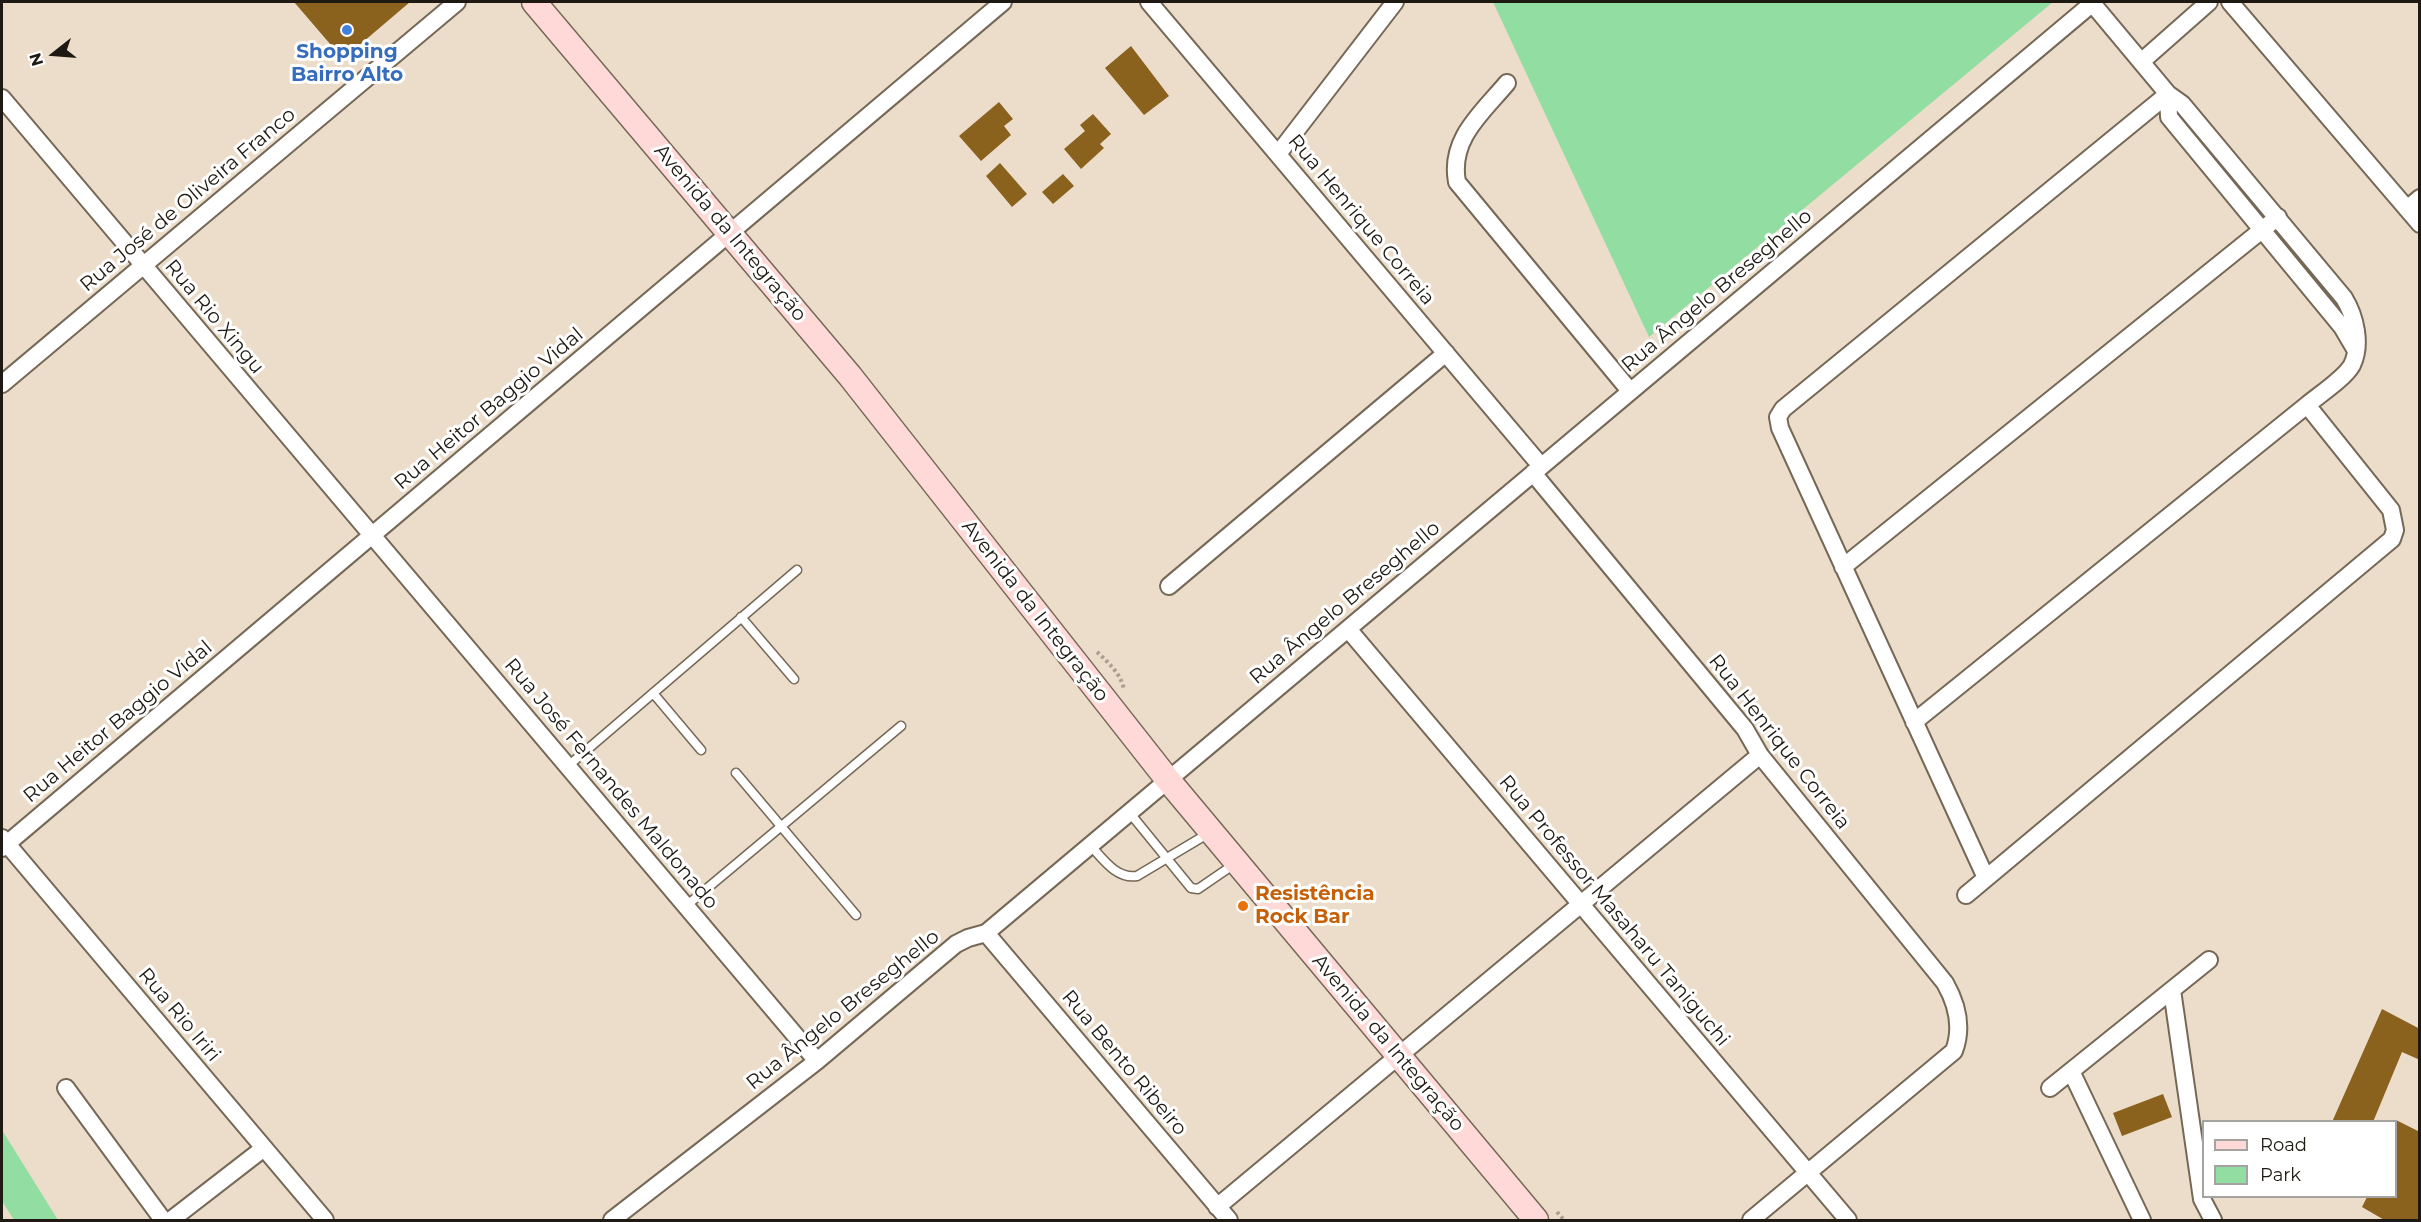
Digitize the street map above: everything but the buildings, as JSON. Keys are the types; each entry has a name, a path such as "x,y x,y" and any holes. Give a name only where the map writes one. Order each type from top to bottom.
{"main road":[{"name":"Avenida da Integração","path":"534,2 895,432 1168,780 1536,1221"}],"street":[{"name":"Rua José de Oliveira Franco","path":"2,384 457,2"},
{"name":"Rua Heitor Baggio Vidal","path":"3,843 731,234 1003,2"},
{"name":"Rua Henrique Correia","path":"1149,2 1446,353 1745,729 1760,755 1945,983 1958,1018 1959,1032 1954,1051 1808,1173"},
{"path":"1278,154 1395,2"},
{"path":"1914,722 2307,405 2347,371 2353,363 2355,349 2353,312 2344,298 2182,104 2168,94 2093,2"},
{"name":"Rua Ângelo Breseghello","path":"612,1221 817,1061 956,944 986,933 2093,2"},
{"path":"2141,62 2208,2"},
{"path":"2230,2 2413,204 2420,224"},
{"path":"1507,83 1460,142 1455,174 1457,182 1630,391"},
{"path":"2168,94 2169,117 2342,327 2355,349"},
{"path":"1986,878 1780,428 1778,417 1783,409 2168,94"},
{"name":"Rua Rio Xingu","path":"2,98 372,535"},
{"path":"1843,567 2278,217"},
{"path":"1169,586 1446,353"},
{"path":"1966,895 2392,539 2395,530 2391,510 2307,405"},
{"name":"Rua José Fernandes Maldonado","path":"372,535 817,1061"},
{"name":"Rua Professor Masaharu Taniguchi","path":"1348,629 1848,1221"},
{"path":"1217,1207 1760,755"},
{"name":"Rua Rio Iriri","path":"3,843 325,1221"},
{"name":"Rua Bento Ribeiro","path":"986,933 1229,1221"},
{"path":"2050,1088 2209,960"},
{"path":"2172,990 2202,1199 2213,1221"},
{"path":"2071,1071 2142,1221"},
{"path":"66,1088 163,1221"},
{"path":"171,1221 264,1148"},
{"path":"1751,1221 1808,1173"}],"lane":[{"path":"568,766 796,570"},
{"path":"741,617 794,679"},
{"path":"653,693 701,750"},
{"path":"686,906 901,726"},
{"path":"736,773 856,915"},
{"path":"1129,812 1191,888 1198,889 1237,863"},
{"path":"1090,845 1116,872 1128,877 1137,876 1211,832"}],"green space":[{"path":"1493,2 2053,2 1649,337"},
{"path":"2,1130 58,1220 14,1220 2,1201"}],"place":[{"name":"Shopping Bairro Alto","path":"347,30"},
{"name":"Resistência Rock Bar","path":"1243,906"}]}
